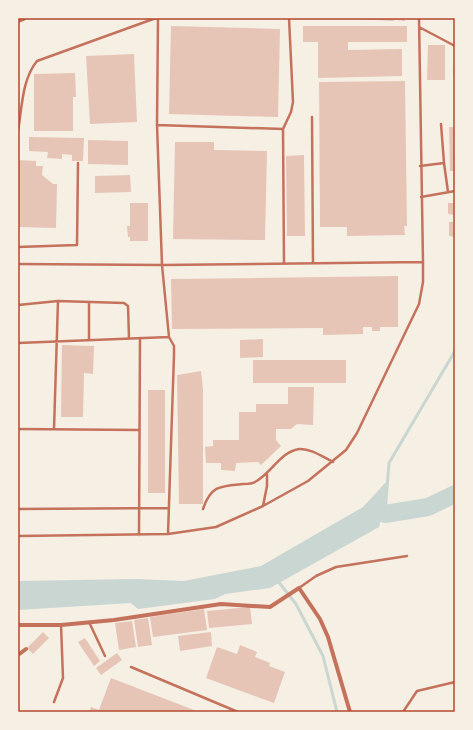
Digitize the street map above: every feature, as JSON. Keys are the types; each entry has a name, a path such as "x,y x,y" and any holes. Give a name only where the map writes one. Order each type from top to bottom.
{"street":[{"path":"18,20 23,18"},
{"path":"18,625 61,625 114,620 221,604 270,607 299,588 320,619 328,637 351,712"},
{"path":"18,655 26,649"}],"lane":[{"path":"18,130 27,81 32,68 37,61 157,18 157,125 162,265 169,337 174,346 168,534"},
{"path":"284,263 283,129 291,112 293,102 289,18"},
{"path":"18,536 168,534 216,527 263,506 308,481 346,450 357,433 419,304 423,282 420,166 419,18"},
{"path":"419,27 455,46"},
{"path":"455,66 455,76"},
{"path":"312,117 313,263"},
{"path":"441,124 448,192"},
{"path":"157,125 283,129"},
{"path":"18,247 77,245 78,163"},
{"path":"420,166 444,163"},
{"path":"421,197 455,191"},
{"path":"18,264 162,265 423,262"},
{"path":"54,429 58,302"},
{"path":"18,305 58,302 120,303 128,306 129,338"},
{"path":"89,303 89,340"},
{"path":"18,343 169,337"},
{"path":"139,535 138,430 140,338"},
{"path":"18,429 138,430"},
{"path":"204,509 206,500 214,489 224,486 253,484 266,474 282,457 298,449 305,449 333,462"},
{"path":"263,506 267,486 266,474"},
{"path":"18,509 169,508"},
{"path":"299,588 316,576 336,567 407,556"},
{"path":"90,622 105,656"},
{"path":"54,702 63,678 61,625"},
{"path":"131,667 238,712"},
{"path":"403,712 417,690 455,682"}],"shaded area":[{"path":"388,480 385,503 379,527 270,588 225,594 215,599 138,609 131,603 18,610 18,581 135,579 184,581 261,566 363,507"}],"building":[{"path":"394,18 394,21 351,19"},
{"path":"396,18 405,18 405,21 396,20"},
{"path":"171,26 280,29 278,117 169,114"},
{"path":"303,26 407,26 407,42 348,42 348,50 402,49 402,76 318,78 318,42 303,42"},
{"path":"428,45 445,45 445,80 427,80"},
{"path":"134,54 137,122 90,124 86,56"},
{"path":"75,73 76,97 73,97 73,131 34,131 34,74"},
{"path":"405,81 407,226 404,226 405,235 347,236 347,227 320,227 319,82"},
{"path":"449,127 455,127 455,171 450,171"},
{"path":"29,137 84,138 83,161 72,161 72,155 62,154 62,159 47,158 48,152 29,151"},
{"path":"88,140 128,141 128,165 88,164"},
{"path":"175,142 214,142 214,150 267,151 265,240 173,239"},
{"path":"304,155 305,236 287,236 286,156"},
{"path":"18,160 36,161 36,166 43,166 42,175 53,184 57,184 56,228 18,227"},
{"path":"130,175 131,192 95,193 95,176"},
{"path":"130,203 148,203 148,241 130,241 130,237 128,237 127,226 130,226"},
{"path":"448,203 455,203 455,215 448,214"},
{"path":"449,222 455,222 455,237 449,236"},
{"path":"398,276 398,327 380,327 380,331 372,331 372,327 363,327 363,334 323,335 323,328 172,329 171,279"},
{"path":"263,339 263,357 240,358 240,340"},
{"path":"62,345 94,346 93,374 84,373 83,417 61,417"},
{"path":"253,360 346,360 346,383 253,383"},
{"path":"201,371 203,390 203,504 179,504 177,375"},
{"path":"288,387 314,387 313,425 297,424 291,429 276,429 276,440 281,446 261,465 258,462 236,463 235,471 221,470 221,463 206,463 205,447 213,446 213,440 239,440 239,412 256,412 256,404 288,404"},
{"path":"148,390 165,390 165,493 148,493"},
{"path":"250,607 252,624 209,628 207,611"},
{"path":"204,609 207,630 153,637 150,617"},
{"path":"148,618 152,645 138,647 134,620"},
{"path":"132,621 136,647 119,650 115,623"},
{"path":"43,632 49,638 33,654 27,648"},
{"path":"211,632 212,646 180,651 178,636"},
{"path":"85,638 100,661 94,666 78,642"},
{"path":"240,645 257,652 255,657 270,663 269,666 285,672 274,703 206,678 217,647 237,654"},
{"path":"117,653 122,660 101,675 96,668"},
{"path":"111,678 199,712 89,712 91,707 99,710"}],"waterway":[{"path":"379,517 385,514 389,463 455,351"},
{"path":"385,514 428,507 455,494"},
{"path":"277,580 296,604 323,656 337,712"}]}
